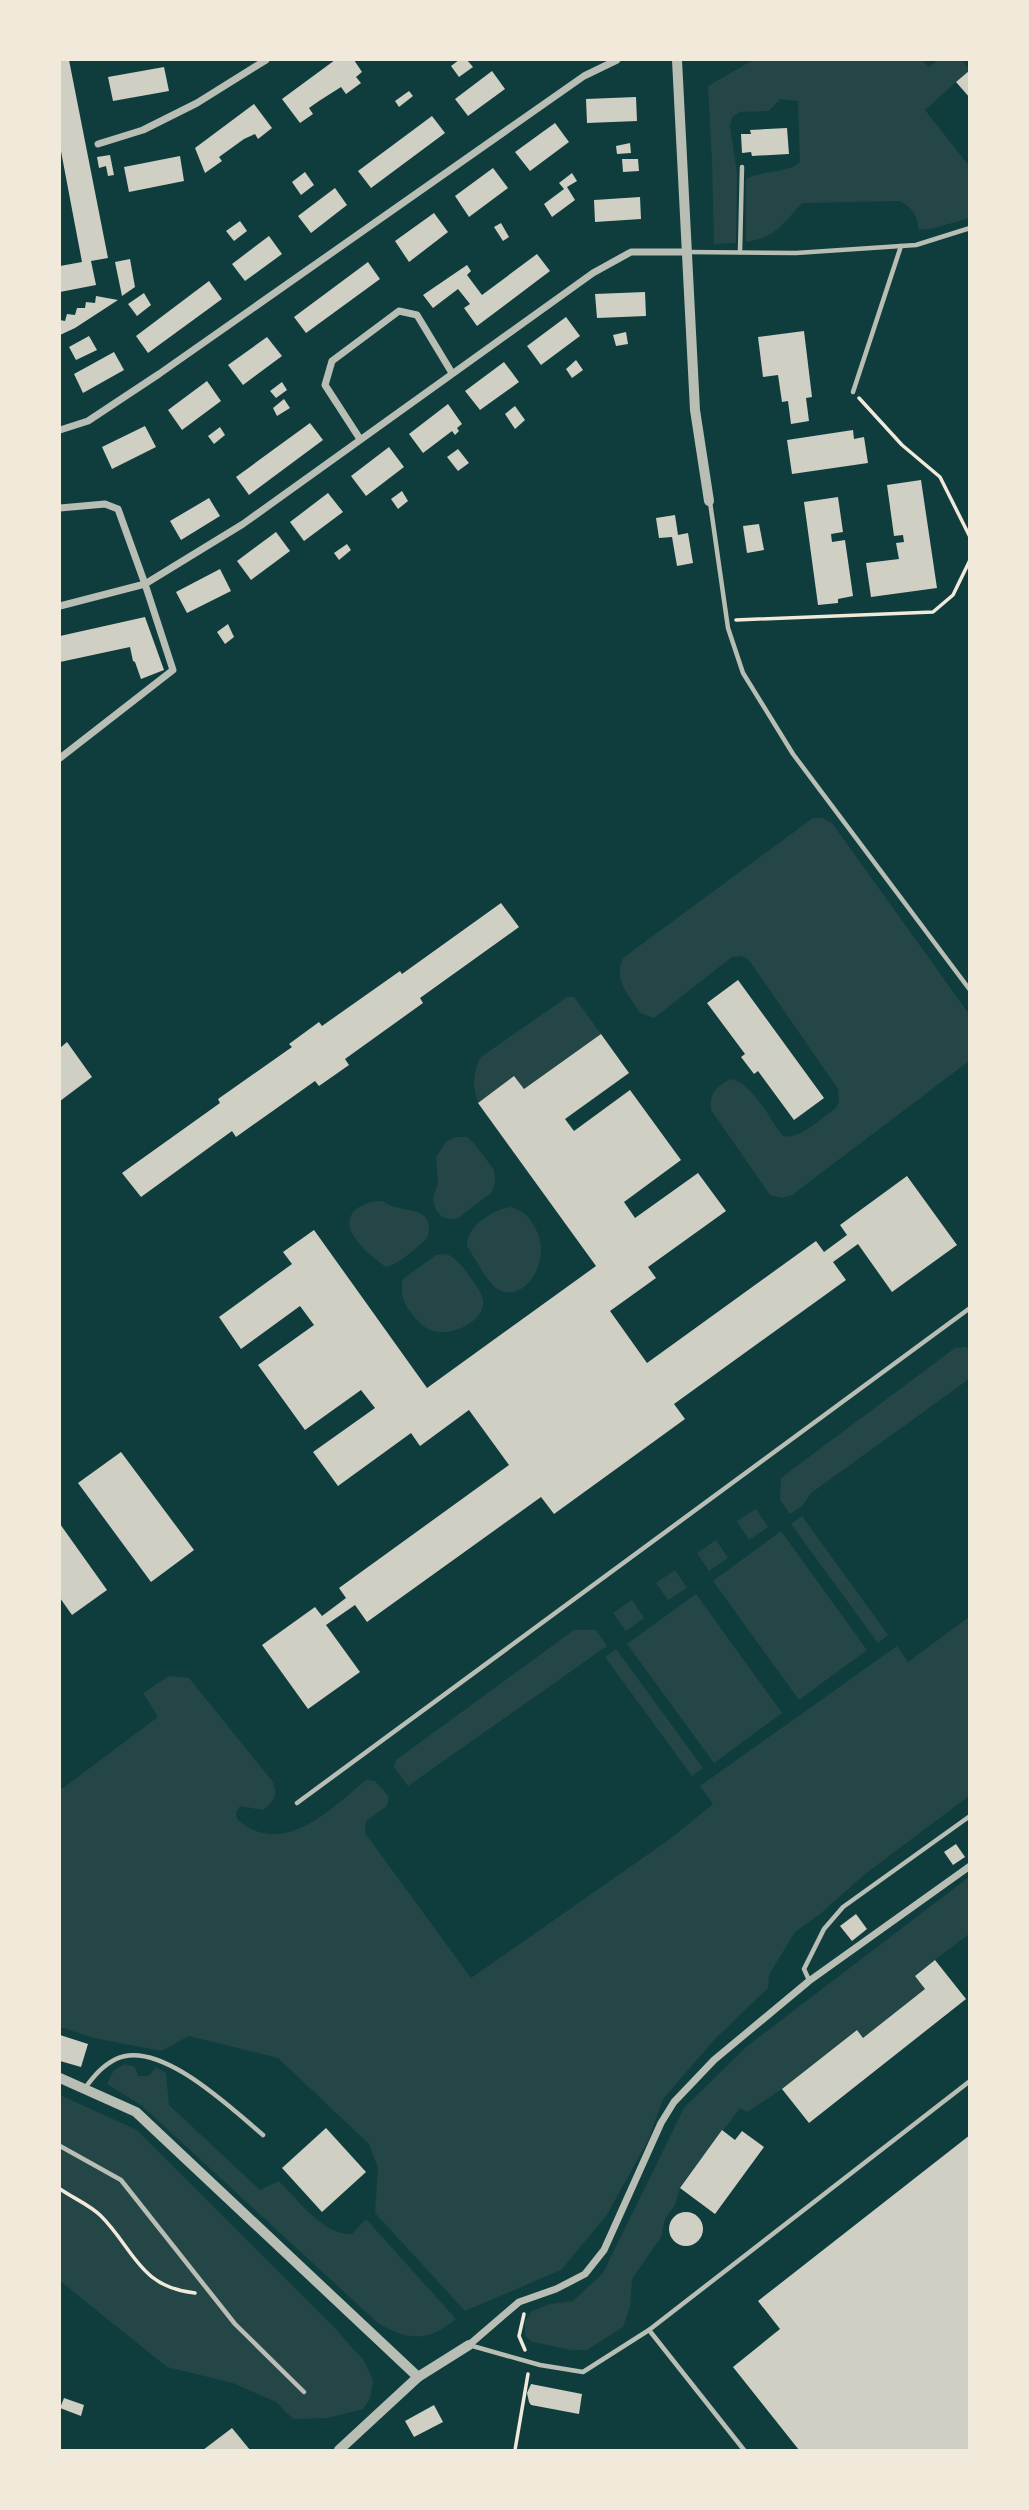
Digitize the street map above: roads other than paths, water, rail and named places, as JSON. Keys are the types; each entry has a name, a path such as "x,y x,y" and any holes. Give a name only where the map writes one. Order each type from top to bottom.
{"street":[{"path":"98,144 143,130 197,103 266,60"},
{"path":"60,430 88,421 159,374 584,76 617,60"},
{"path":"677,60 695,410 709,501"},
{"path":"60,606 145,584 243,524 593,273 621,257 631,253 686,252"},
{"path":"360,439 325,385 332,361 399,312 417,315 452,373"},
{"path":"60,499 60,508 105,503 118,509 173,670 60,758"},
{"path":"339,2451 418,2377 468,2345 519,2302 556,2289 584,2274 604,2250 661,2123 674,2102 714,2060 809,1981 970,1866"},
{"path":"60,2078 136,2112 418,2377"}],"lane":[{"path":"740,252 742,167"},
{"path":"686,252 796,253 916,245 970,228"},
{"path":"853,392 901,246"},
{"path":"709,501 727,620 743,673 793,754 970,990"},
{"path":"297,1803 970,1308"},
{"path":"809,1981 804,1969 824,1928 844,1907 970,1816"},
{"path":"85,2089 99,2069 119,2057 141,2056 167,2064 202,2084 262,2135"},
{"path":"468,2345 540,2365 583,2372 649,2330 970,2081"},
{"path":"60,2146 121,2180 235,2324 304,2392"},
{"path":"649,2330 744,2451"}]}
